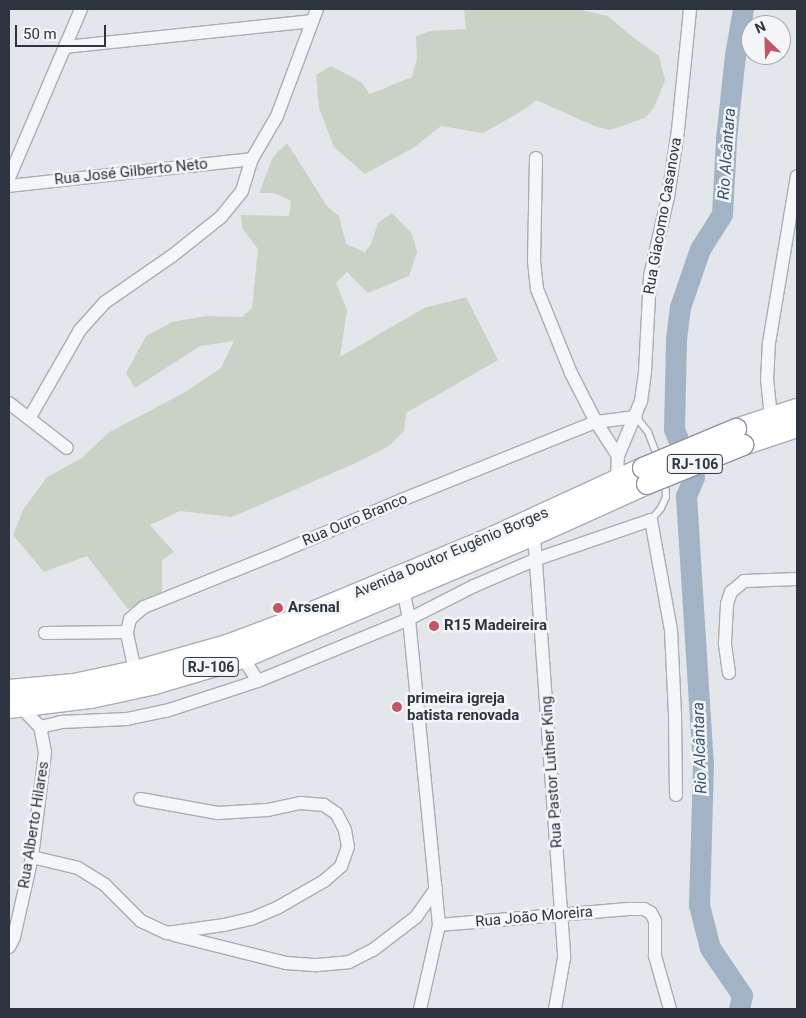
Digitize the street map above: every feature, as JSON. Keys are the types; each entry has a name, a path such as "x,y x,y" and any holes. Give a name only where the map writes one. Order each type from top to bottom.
{"highway":[{"name":"Avenida Doutor Eugênio Borges","path":"15,708 91,698 155,684 242,658 534,535 645,476 740,437 770,417 797,409"},
{"name":"Avenida Doutor Eugênio Borges","path":"740,437 797,427"},
{"name":"Avenida Doutor Eugênio Borges","path":"9,690 74,684 135,671 227,645 290,621 495,536 617,479 645,476"}],"street":[{"path":"9,178 81,9"},
{"name":"Rua Giacomo Casanova","path":"617,479 618,456 636,417 645,372 650,276 668,197 678,130 690,9"},
{"path":"30,417 80,330 104,303 172,256 221,217 242,190 252,159 277,116 314,15 64,47"},
{"path":"536,158 534,261 537,289 571,373 596,422 618,456"},
{"name":"Rua José Gilberto Neto","path":"9,186 252,159"},
{"path":"770,417 767,380 768,343 795,201 797,176"},
{"path":"9,403 30,417 67,448"},
{"name":"Rua Ouro Branco","path":"127,632 130,619 135,612 144,607 596,422 636,417"},
{"path":"15,708 40,727 60,722 127,719 166,711 258,681 409,618 474,586 537,559 651,520 671,630 676,795"},
{"name":"Rua Pastor Luther King","path":"534,535 564,958 554,1009"},
{"path":"729,673 725,643 727,604 731,592 744,581 797,579"},
{"path":"403,590 409,618 439,925 420,1009"},
{"path":"45,633 127,632 135,671"},
{"path":"242,658 258,681"},
{"name":"Rua Alberto Hilares","path":"9,948 14,937 32,857 45,752 40,727"},
{"path":"140,799 218,813 266,810 300,803 324,805 337,814 346,830 348,847 341,866 324,881 297,898 251,919 167,933"},
{"path":"32,857 78,868 105,885 141,921 167,933 286,963 317,965 349,962 373,950 416,917 436,888"},
{"name":"Rua João Moreira","path":"439,925 628,908 644,909 653,916 655,956 670,1009"}],"lane":[{"path":"636,417 648,432 666,483 666,497 662,508 651,520"}],"green space":[{"path":"464,9 577,9 608,16 659,56 665,80 654,108 645,118 610,130 597,127 536,100 527,108 483,133 441,126 413,148 365,174 334,147 319,108 316,75 331,66 361,82 370,94 412,77 417,58 416,36 430,31 466,29"},
{"path":"287,143 327,206 339,216 346,244 365,252 371,244 378,223 392,213 412,234 417,252 409,276 368,293 347,272 336,283 347,310 340,357 424,308 466,297 498,360 406,413 404,431 390,445 360,461 232,517 180,511 150,525 174,552 162,560 162,594 128,609 87,556 44,572 13,535 23,510 47,477 82,458 108,433 187,391 221,368 234,341 200,346 135,388 126,373 146,336 172,322 206,316 242,317 252,308 258,249 242,228 241,215 289,216 291,201 274,193 259,193 273,157"}],"waterway":[{"name":"Rio Alcântara","path":"678,439 674,429 676,339 680,307 700,249 722,214 726,139 735,55 743,9"},
{"name":"Rio Alcântara","path":"694,477 686,496 703,763 699,905 710,948 742,995 739,1009"}],"place":[{"name":"Arsenal","path":"278,608"},
{"name":"R15 Madeireira","path":"434,626"},
{"name":"primeira igreja batista renovada","path":"397,707"}]}
